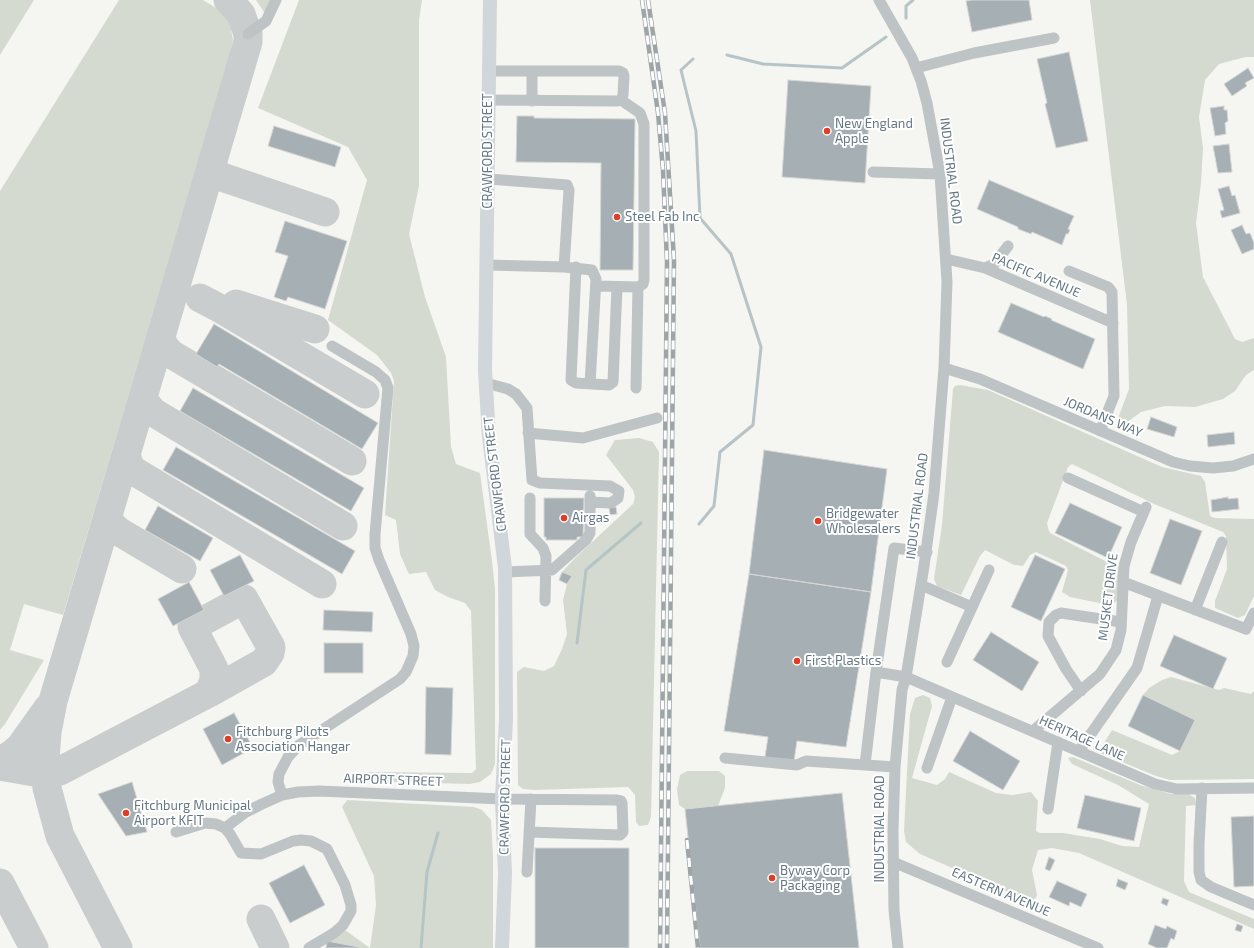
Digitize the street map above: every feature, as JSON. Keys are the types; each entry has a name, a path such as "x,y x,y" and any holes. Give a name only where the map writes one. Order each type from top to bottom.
{"main road":[{"name":"CRAWFORD STREET","path":"490,0 486,383 489,437 506,572 506,719 502,799 504,874 502,948"}],"street":[{"path":"248,34 266,21 276,0"},
{"name":"INDUSTRIAL ROAD","path":"879,0 903,41 916,68 927,102 940,174 946,260 944,368 936,474 927,552 906,677 902,690 895,767 892,815 894,910 898,948"},
{"path":"916,68 974,53 1054,38"},
{"path":"489,71 619,71 623,73 624,76 623,95 621,100"},
{"path":"532,71 532,101"},
{"path":"488,100 621,100 640,113 644,124 643,284 638,287 596,286"},
{"path":"873,172 940,174"},
{"path":"489,179 567,185 564,267"},
{"path":"985,268 994,264 1008,246"},
{"name":"PACIFIC AVENUE","path":"946,260 985,268 1113,323"},
{"path":"487,266 564,267 592,270 596,279 596,286 590,384"},
{"path":"576,268 571,380 576,383 609,385 613,382 617,286"},
{"path":"1069,271 1110,288 1112,292 1114,396 1100,431"},
{"path":"636,388 638,287"},
{"path":"282,795 278,782 280,774 288,757 299,745 400,679 406,672 413,656 414,646 409,627 375,548 388,388 385,380 376,372 332,346"},
{"name":"JORDANS WAY","path":"944,368 980,379 1165,459 1190,466 1223,468 1254,459"},
{"path":"486,383 508,389 522,401 527,408 532,480 540,483 610,486 616,488 620,495 611,503 590,502"},
{"path":"528,433 583,438 657,418"},
{"name":"MUSKET DRIVE","path":"1033,731 1081,691 1107,666 1118,644 1121,622 1123,582 1128,550 1145,509 1068,478"},
{"path":"506,572 546,571 555,568 588,537 590,486"},
{"path":"530,498 529,530 532,538 544,552 546,571 545,601"},
{"path":"1195,610 1222,542"},
{"path":"865,765 876,672 894,548 927,552"},
{"path":"947,662 989,570"},
{"path":"1123,582 1246,629 1254,613"},
{"path":"921,585 972,607"},
{"path":"1080,751 1138,668 1158,596"},
{"path":"1081,691 1066,669 1048,636 1049,622 1056,615 1061,613 1121,622"},
{"name":"HERITAGE LANE","path":"876,672 906,677 1155,784 1171,788 1254,788"},
{"path":"927,768 952,697"},
{"path":"1048,809 1058,742"},
{"path":"725,758 797,765 806,761 895,767"},
{"path":"1202,788 1199,844 1199,872 1201,880 1211,887 1254,905"},
{"name":"AIRPORT STREET","path":"225,828 246,812 282,795 298,792 326,791 502,799 621,800 623,806 622,832 620,835 529,832"},
{"path":"527,872 531,799"},
{"path":"176,832 205,823 216,824 225,828 241,853 261,854 301,840 311,841 327,849 345,885 351,905 348,918 341,927 313,947"},
{"name":"EASTERN AVENUE","path":"893,862 1098,948"}],"shaded area":[{"path":"0,0 34,0 0,55"},
{"path":"119,0 203,0 221,11 230,23 233,40 63,615 24,604 10,650 44,660 0,730 0,191"},
{"path":"256,0 274,0 266,13"},
{"path":"299,0 422,0 419,20 419,186 409,234 425,297 446,357 451,447 456,464 480,473 492,561 495,589 495,764 491,774 480,782 470,784 364,781 358,779 357,775 365,772 472,773 476,769 471,611 465,603 448,597 435,590 426,572 409,574 407,570 400,554 396,520 385,515 394,381 391,373 377,355 328,320 367,180 348,147 258,108"},
{"path":"1090,0 1254,0 1254,57 1246,57 1219,64 1205,80 1199,117 1203,148 1201,183 1196,223 1203,277 1235,339 1242,342 1254,338 1254,370 1246,375 1235,391 1223,399 1195,407 1165,406 1141,412 1126,423 1117,421 1129,389 1127,305"},
{"path":"960,385 988,390 1162,467 1201,476 1205,482 1210,516 1215,518 1254,519 1254,596 1245,615 1238,618 1215,608 1215,601 1227,569 1226,536 1223,532 1154,504 1072,464 1068,467 1047,523 1048,528 1050,533 1117,567 1120,571 1118,600 1114,603 1104,604 1070,597 1062,592 1068,570 1066,566 1036,552 1030,555 1023,566 1014,565 985,550 980,556 961,595 937,586 934,579 942,525 953,389 955,386"},
{"path":"639,438 653,442 659,452 651,817 648,825 639,826 636,822 635,795 628,787 535,790 523,789 518,785 517,672 524,667 544,671 554,666 567,634 563,600 567,584 572,577 562,572 633,504 635,497 633,490 606,455 615,440"},
{"path":"1171,677 1219,690 1224,688 1251,694 1254,691 1254,779 1170,780 1156,776 1093,750 1093,746 1101,748 1112,730 1172,755 1180,751 1195,720 1143,695 1149,688 1162,680"},
{"path":"923,695 930,698 932,706 912,778 937,785 945,779 949,772 996,793 1012,795 1031,792 1038,801 1036,831 1040,833 1063,833 1100,839 1122,846 1139,847 1149,804 1118,785 1072,764 1068,758 1073,757 1140,785 1171,794 1188,794 1195,798 1196,805 1186,806 1184,881 1189,892 1254,919 1254,929 1079,853 1052,848 1038,850 1032,870 1037,895 1033,903 920,854 906,842 904,831 910,714 915,698"},
{"path":"687,771 719,771 725,776 725,788 718,806 685,809 679,805 677,789 680,775"},
{"path":"347,800 474,807 482,810 491,820 493,856 493,948 370,948 376,905 374,876 342,807"},
{"path":"345,930 370,948 358,948 327,941"}],"building":[{"path":"1029,0 1032,20 972,32 966,1"},
{"path":"1069,52 1088,141 1056,148 1045,104 1047,103 1037,59"},
{"path":"1248,68 1254,78 1245,83 1247,86 1232,96 1224,84"},
{"name":"New England Apple","path":"788,80 871,86 865,183 782,177"},
{"path":"1224,106 1224,110 1227,110 1228,121 1225,123 1226,134 1215,136 1210,108"},
{"name":"Steel Fab Inc","path":"517,116 534,116 534,118 635,119 633,270 600,270 601,163 516,162"},
{"path":"274,126 341,147 335,167 268,146"},
{"path":"1229,144 1232,172 1218,173 1213,146"},
{"path":"989,180 1074,216 1068,229 1070,230 1068,234 1066,234 1062,245 1032,232 1031,234 1018,229 1018,227 977,209"},
{"path":"1229,186 1232,196 1235,195 1240,213 1222,218 1220,211 1224,210 1218,189"},
{"path":"285,221 347,241 325,309 288,297 286,301 274,297 288,256 275,252"},
{"path":"1242,225 1246,234 1250,233 1254,243 1254,249 1242,254 1231,230"},
{"path":"1011,303 1052,319 1051,320 1095,339 1083,369 998,332"},
{"path":"214,324 378,423 362,449 219,364 217,367 196,354"},
{"path":"193,388 364,488 351,511 180,411"},
{"path":"1151,417 1177,427 1174,437 1147,429"},
{"path":"1234,432 1235,444 1208,447 1207,435"},
{"path":"176,447 355,551 342,574 163,470"},
{"name":"Bridgewater Wholesalers","path":"764,450 887,469 871,592 749,574"},
{"path":"1228,497 1228,499 1238,498 1239,509 1212,512 1211,500"},
{"name":"Airgas","path":"544,498 584,498 583,537 577,537 577,540 546,540 546,537 544,537"},
{"path":"1070,503 1122,527 1108,558 1055,533"},
{"path":"158,506 213,538 200,561 145,530"},
{"path":"609,507 616,507 617,514 610,515"},
{"path":"1170,519 1202,531 1181,585 1150,573"},
{"path":"240,555 254,581 224,596 210,570"},
{"path":"1035,555 1065,569 1041,621 1011,607"},
{"path":"562,572 572,576 567,584 559,580"},
{"name":"First Plastics","path":"749,574 871,592 846,747 797,741 794,761 765,757 768,737 724,731"},
{"path":"189,582 204,610 173,626 158,599"},
{"path":"324,610 373,612 372,632 323,630"},
{"path":"991,632 1039,662 1022,691 973,660"},
{"path":"1174,635 1227,658 1213,689 1160,666"},
{"path":"324,643 363,643 363,673 324,673"},
{"path":"426,687 453,688 451,755 425,754"},
{"path":"1143,695 1195,720 1180,751 1128,726"},
{"name":"Fitchburg Pilots Association Hangar","path":"234,713 253,748 222,765 203,729"},
{"path":"970,731 1020,761 1003,790 953,761"},
{"name":"Fitchburg Municipal Airport KFIT","path":"132,782 147,832 126,836 98,794"},
{"name":"Byway Corp Packaging","path":"842,793 859,948 700,948 685,809"},
{"path":"1085,795 1141,808 1134,841 1077,828"},
{"path":"1254,816 1254,886 1234,887 1231,817"},
{"path":"535,848 629,848 629,948 535,948"},
{"path":"1049,857 1055,860 1050,871 1045,869"},
{"path":"304,865 325,905 290,923 269,883"},
{"path":"1118,879 1128,883 1125,890 1116,886"},
{"path":"1057,881 1087,894 1081,907 1070,902 1069,906 1049,897"},
{"path":"1163,898 1169,900 1167,906 1161,903"},
{"path":"1237,924 1243,926 1241,932 1235,930"},
{"path":"1155,925 1166,929 1167,926 1177,931 1174,940 1171,938 1167,948 1157,948 1148,944"},
{"path":"327,941 359,947 326,948"}],"waterway":[{"path":"906,18 906,6 913,0"},
{"path":"727,55 763,64 842,68 886,37"},
{"path":"693,59 681,70 696,131 700,218 731,254 761,347 753,425 720,452 714,506 699,524"},
{"path":"577,643 586,570 641,523"},
{"path":"421,948 427,872 438,833"}],"taxiway":[{"path":"118,948 60,836 47,788 45,759 47,732 53,701 248,42 248,34 241,14 228,0"},
{"path":"212,162 214,171 222,177 325,212"},
{"path":"200,298 365,394"},
{"path":"236,304 315,329"},
{"path":"161,337 164,346 171,354 352,461"},
{"path":"143,397 153,412 343,526"},
{"path":"126,455 130,467 134,471 322,584"},
{"path":"108,515 110,523 118,531 182,569"},
{"path":"0,766 45,774 60,771 209,693 264,662 270,653 271,647 244,599 192,627 214,669 214,680 209,693"},
{"path":"0,761 12,754 21,746 48,708"},
{"path":"0,883 34,948"},
{"path":"261,919 275,948"}],"railway":[{"path":"642,0 658,113 663,170 667,262 660,948"},
{"path":"648,0 665,113 674,260 667,948"},
{"path":"687,840 698,948"}],"place":[{"name":"New England Apple","path":"827,131"},
{"name":"Steel Fab Inc","path":"617,217"},
{"name":"Airgas","path":"564,518"},
{"name":"Bridgewater Wholesalers","path":"818,521"},
{"name":"First Plastics","path":"797,661"},
{"name":"Fitchburg Pilots Association Hangar","path":"228,739"},
{"name":"Fitchburg Municipal Airport KFIT","path":"126,813"},
{"name":"Byway Corp Packaging","path":"772,878"}]}
